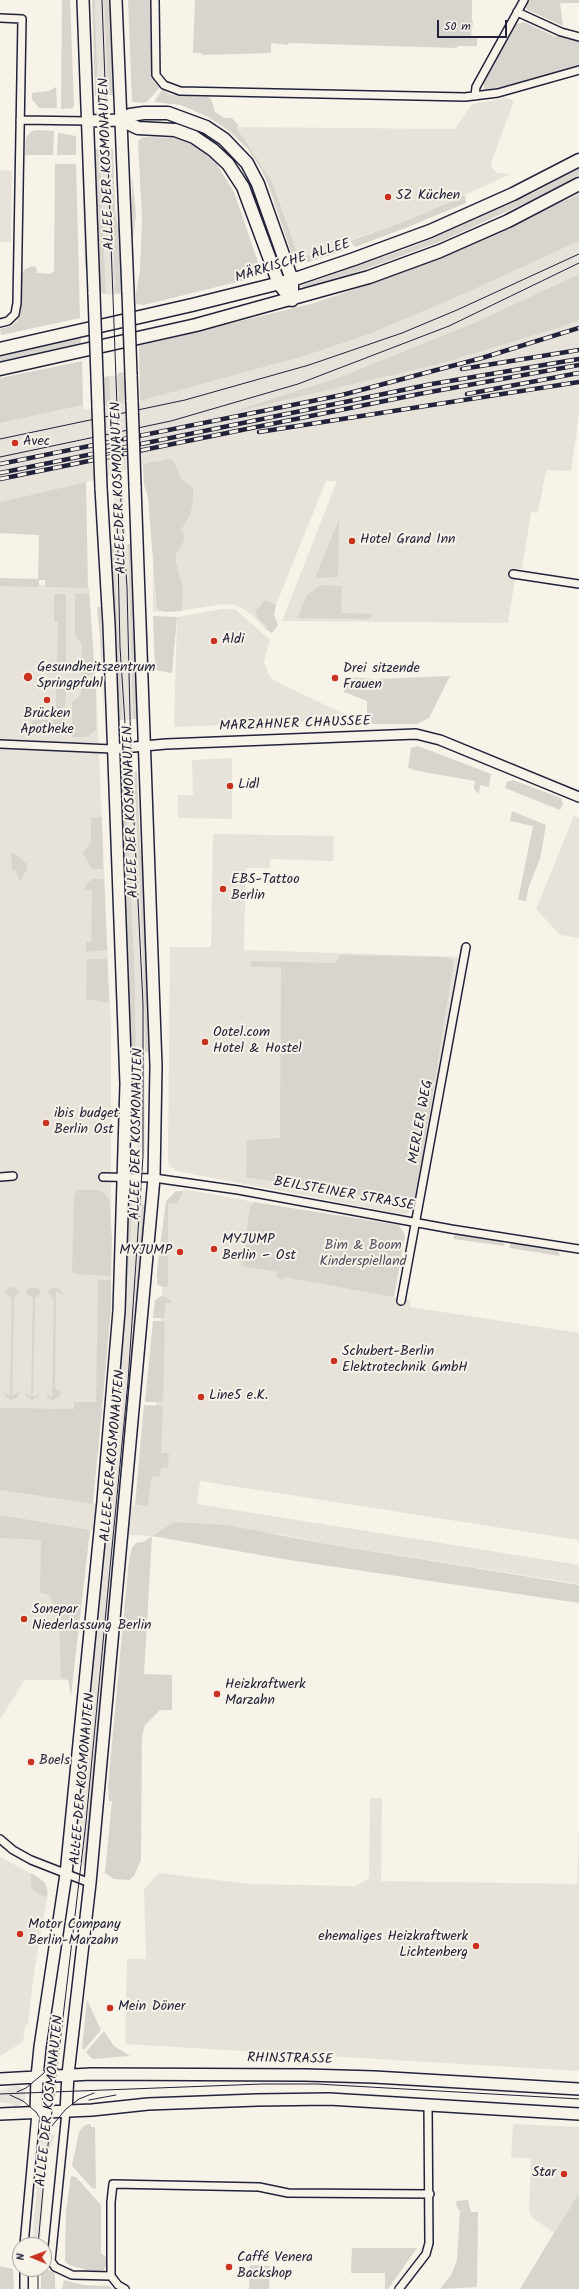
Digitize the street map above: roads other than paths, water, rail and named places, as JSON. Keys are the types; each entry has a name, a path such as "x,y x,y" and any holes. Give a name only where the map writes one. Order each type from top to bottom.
{"main road":[{"name":"ALLEE DER KOSMONAUTEN","path":"36,2113 37,2076 66,1874 103,1501 119,1311 126,1084 108,625 101,488 84,0"},
{"name":"ALLEE DER KOSMONAUTEN","path":"66,2112 68,2074 90,1883 154,1178 156,1066 116,0"},
{"path":"88,121 121,120 137,114 168,113 206,127 237,151 247,163 258,184 292,280 292,300"},
{"path":"121,120 138,128 175,130 194,137 213,150 228,164 243,187 279,284 292,300"},
{"name":"MÄRKISCHE ALLEE","path":"0,349 279,284 354,260 430,231 513,194 579,160"},
{"path":"0,369 196,325 292,300 369,277 440,251 508,221 579,184"},
{"name":"RHINSTRASSE","path":"0,2079 68,2074 374,2077 579,2089"},
{"path":"0,2114 66,2112 148,2104 329,2099 579,2114"}],"street":[{"path":"155,0 156,75 169,89 194,92 475,96 498,93 579,70"},
{"path":"475,96 476,87 524,0"},
{"path":"517,12 560,32 579,36"},
{"path":"0,18 22,18 17,303 15,314 8,321 0,323"},
{"path":"20,120 88,121"},
{"path":"512,574 579,584"},
{"name":"MARZAHNER CHAUSSEE","path":"0,744 112,749 144,746 422,735 579,797"},
{"name":"MERLER WEG","path":"401,1302 413,1233 418,1221 466,947"},
{"path":"0,1177 13,1176"},
{"name":"BEILSTEINER STRASSE","path":"103,1176 154,1178 238,1190 418,1221 451,1229 579,1249"},
{"path":"0,1839 13,1850 90,1883"},
{"path":"399,2289 428,2250 430,2194 428,2104"},
{"name":"ALLEE DER KOSMONAUTEN","path":"51,2237 66,2112"},
{"name":"ALLEE DER KOSMONAUTEN","path":"25,2237 36,2113"},
{"path":"125,2289 118,2285 111,2276 111,2202 113,2184 259,2187 295,2193 430,2194"},
{"path":"52,2264 55,2268 72,2275 111,2276"},
{"path":"24,2277 24,2289"}],"tram line":[{"path":"39,2237 44,2179 86,1822 128,1382 143,1156 143,1004 131,758 127,587 120,487 102,0"},
{"path":"0,439 185,400 309,365 402,333 457,310 579,254"},
{"path":"0,457 171,421 298,384 449,326 579,263"},
{"path":"117,512 120,647 125,723"},
{"path":"17,2092 26,2088 44,2073 57,2050"},
{"path":"0,2094 262,2084 317,2084 579,2099"},
{"path":"51,2127 66,2109 79,2099 94,2093"},
{"path":"10,2095 23,2101 36,2112 45,2126 47,2136"},
{"path":"89,2100 116,2095"},
{"path":"38,2277 38,2289"}],"railway":[{"path":"0,464 342,395 482,358 579,328"},
{"path":"462,369 579,350"},
{"path":"0,473 432,384 579,359"},
{"path":"0,479 419,394 579,365"},
{"path":"467,394 579,373"},
{"path":"259,432 579,382"}],"place":[{"name":"SZ Küchen","path":"388,197"},
{"name":"Avec","path":"15,443"},
{"name":"Hotel Grand Inn","path":"352,541"},
{"name":"Aldi","path":"214,641"},
{"name":"Gesundheitszentrum Springpfuhl","path":"28,677"},
{"name":"Drei sitzende Frauen","path":"335,678"},
{"name":"Brücken Apotheke","path":"47,700"},
{"name":"Lidl","path":"230,786"},
{"name":"EBS-Tattoo Berlin","path":"223,889"},
{"name":"Ootel.com Hotel & Hostel","path":"205,1042"},
{"name":"ibis budget Berlin Ost","path":"46,1123"},
{"name":"MYJUMP Berlin – Ost","path":"214,1249"},
{"name":"MYJUMP","path":"180,1252"},
{"name":"Schubert-Berlin Elektrotechnik GmbH","path":"334,1361"},
{"name":"Line5 e.K.","path":"201,1397"},
{"name":"Sonepar Niederlassung Berlin","path":"24,1619"},
{"name":"Heizkraftwerk Marzahn","path":"217,1694"},
{"name":"Boels","path":"31,1762"},
{"name":"Motor Company Berlin-Marzahn","path":"20,1934"},
{"name":"ehemaliges Heizkraftwerk Lichtenberg","path":"476,1946"},
{"name":"Mein Döner","path":"110,2008"},
{"name":"Star","path":"564,2174"},
{"name":"Caffé Venera Backshop","path":"229,2267"}],"park label":[{"name":"Bim & Boom Kinderspielland","path":"363,1256"}]}
